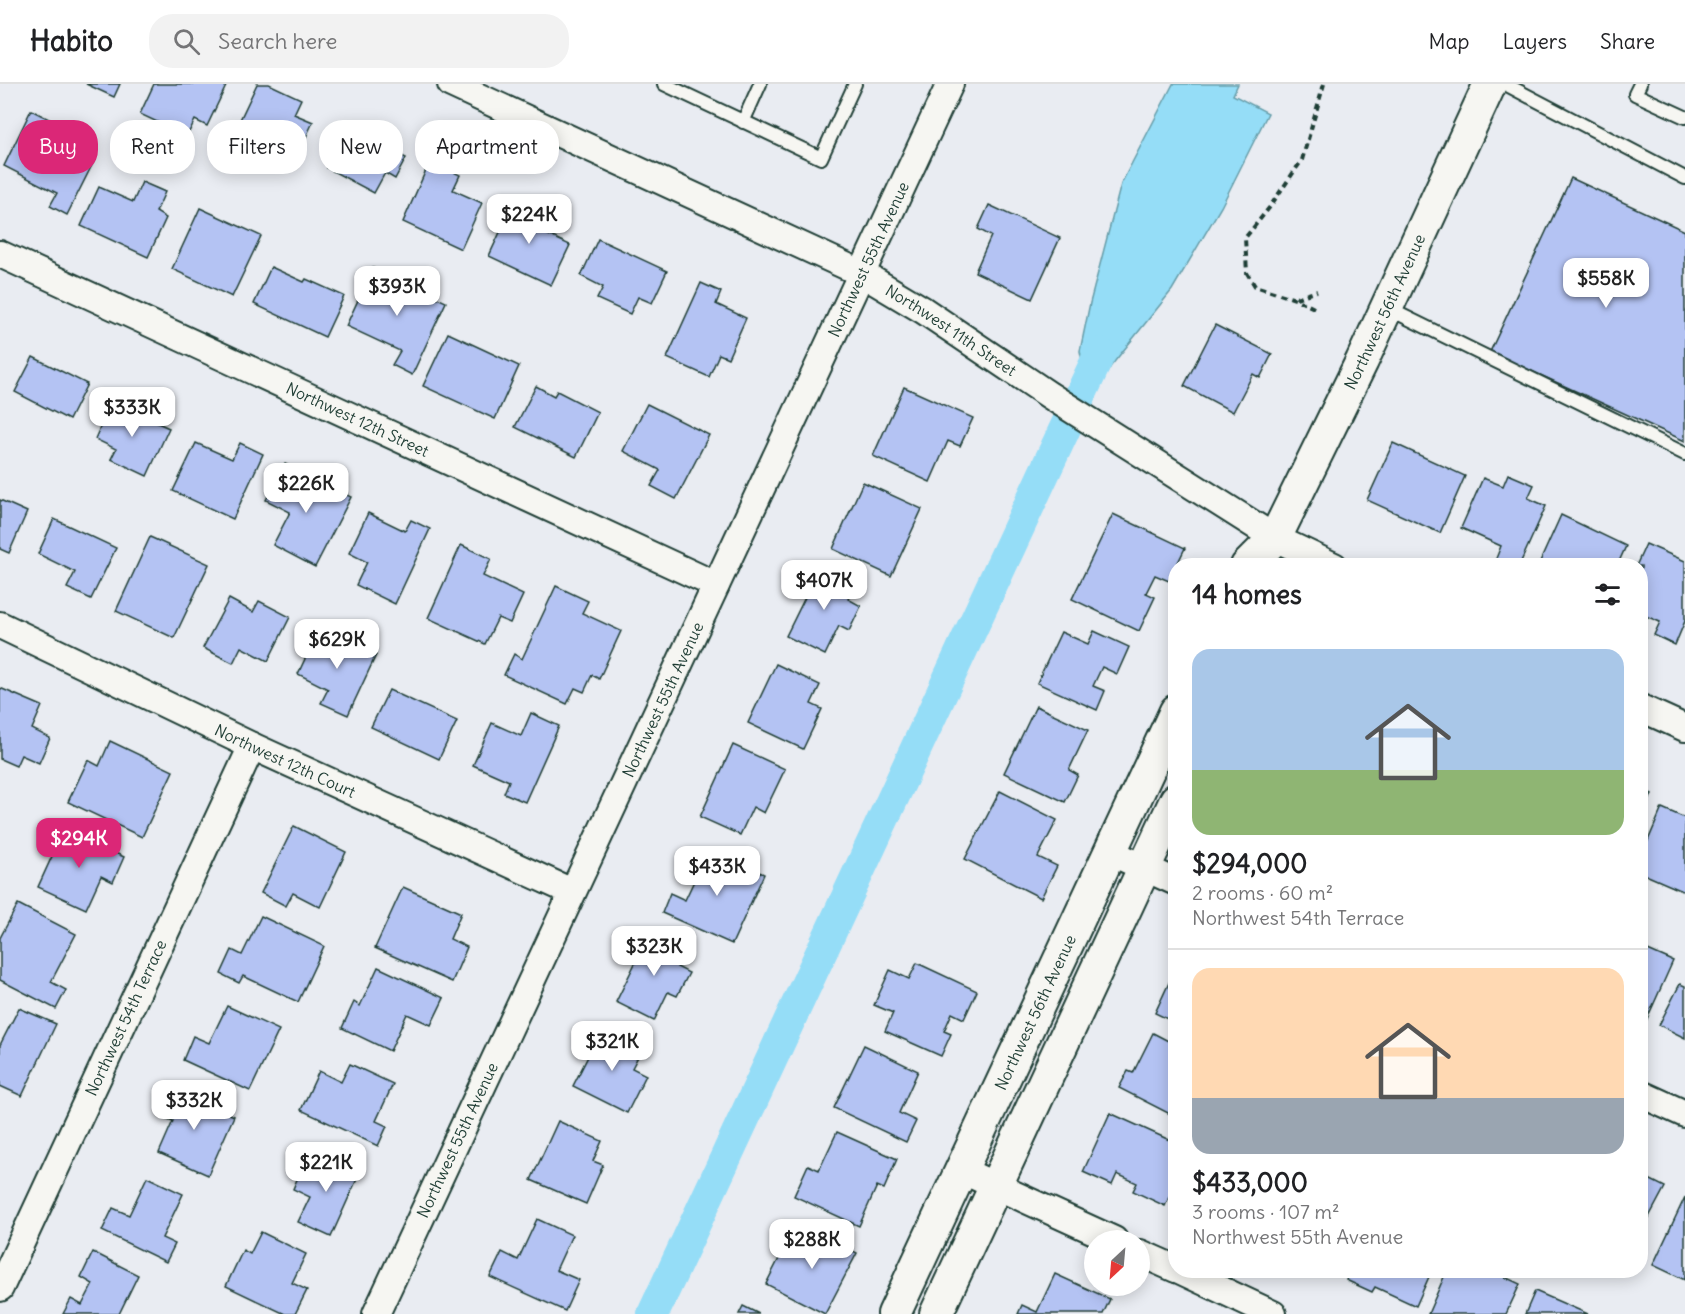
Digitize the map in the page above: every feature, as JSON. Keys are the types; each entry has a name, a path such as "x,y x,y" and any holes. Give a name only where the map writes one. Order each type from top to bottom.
{"street":[{"name":"Northwest 11th Street","path":"451,84 861,273 923,310 1049,395 1097,424 1275,552 1300,558"},
{"name":"Northwest 55th Avenue","path":"376,1314 950,84"},
{"name":"Northwest 56th Avenue","path":"1275,552 1490,84"},
{"name":"Northwest 12th Street","path":"0,254 716,585"},
{"name":"Northwest 12th Court","path":"0,625 252,746 572,892"},
{"path":"1648,711 1685,728"},
{"name":"Northwest 56th Avenue","path":"894,1314 1168,728"},
{"name":"Northwest 54th Terrace","path":"0,1288 252,746"},
{"path":"936,1314 1168,817"},
{"path":"1110,852 1168,878"},
{"path":"1648,1097 1685,1114"},
{"path":"961,1170 1092,1230"},
{"path":"1150,1258 1168,1266"},
{"path":"1194,1278 1273,1314"}],"lane":[{"path":"664,84 821,158 855,84"},
{"path":"743,122 760,84"},
{"path":"1505,84 1685,178"},
{"path":"1640,84 1635,94 1685,117"},
{"path":"1387,308 1685,454"}],"path":[{"path":"1314,308 1255,286 1248,273 1245,238 1302,160 1324,84"},
{"path":"1295,299 1317,291"}],"water":[{"path":"1173,84 1238,84 1233,95 1268,113 1221,207 1172,290 1111,366 1097,390 1087,394 1079,389 1076,379 1083,365 1080,351 1121,184"}],"building":[{"path":"86,84 120,84 114,97"},
{"path":"154,84 227,84 210,120 207,120 207,126 195,120 153,120 140,114"},
{"path":"257,84 269,84 301,99 294,114 313,122 307,135 307,120 240,120"},
{"path":"31,110 51,120 26,120"},
{"path":"18,137 18,173 4,166"},
{"path":"20,174 88,174 67,215 50,206 57,193"},
{"path":"338,174 384,174 374,193"},
{"path":"387,174 398,174 395,179"},
{"path":"424,174 460,175 453,190 482,203 461,249 403,222"},
{"path":"1571,178 1685,231 1685,441 1490,352"},
{"path":"142,182 165,192 156,212 166,218 148,257 81,226 99,187 133,202"},
{"path":"516,198 540,208 531,227 570,245 551,285 489,256"},
{"path":"989,205 1060,238 1032,299 975,272 991,236 978,229"},
{"path":"200,208 261,236 232,297 172,269"},
{"path":"598,239 667,271 652,303 638,297 630,314 597,299 603,287 581,276"},
{"path":"271,267 344,296 325,337 254,304"},
{"path":"373,268 446,302 412,375 392,365 400,351 346,326"},
{"path":"701,283 721,292 716,304 746,318 728,358 719,354 709,377 667,358"},
{"path":"1215,325 1272,354 1260,378 1253,374 1233,412 1184,386"},
{"path":"448,333 519,366 495,419 423,386"},
{"path":"33,357 87,384 69,420 15,392"},
{"path":"536,386 554,396 557,391 598,412 576,457 515,427"},
{"path":"904,387 973,418 960,446 948,441 930,482 873,456"},
{"path":"111,402 169,428 147,476 111,459 116,449 95,439"},
{"path":"647,404 709,435 676,499 651,486 660,470 623,451"},
{"path":"196,443 232,459 240,443 263,454 233,519 173,491"},
{"path":"1393,443 1465,476 1440,533 1367,500"},
{"path":"285,464 351,497 315,567 273,545 290,512 266,500"},
{"path":"1508,474 1534,485 1528,498 1546,506 1523,558 1496,558 1501,546 1461,528 1483,478 1503,486"},
{"path":"863,482 922,509 891,576 833,549"},
{"path":"0,500 27,512 9,553 0,549"},
{"path":"368,513 405,531 411,520 430,529 395,604 356,585 367,562 349,553"},
{"path":"1113,514 1185,548 1180,558 1168,558 1168,581 1155,575 1146,593 1155,597 1139,631 1072,599"},
{"path":"1561,515 1626,546 1621,558 1542,558"},
{"path":"54,519 116,548 91,599 67,588 75,572 38,554"},
{"path":"150,537 209,564 174,638 116,611"},
{"path":"1646,544 1685,561 1685,621 1675,645 1654,635 1660,622 1648,617 1648,558 1640,558"},
{"path":"461,545 491,559 483,576 523,595 510,623 498,618 485,644 428,618"},
{"path":"821,565 856,583 848,599 861,606 849,631 839,626 825,655 786,636"},
{"path":"556,586 588,601 582,613 621,631 599,679 592,675 584,692 575,688 567,704 504,675 514,654 522,659"},
{"path":"229,599 253,612 259,601 290,617 268,661 241,647 233,663 203,648"},
{"path":"319,629 376,655 348,715 321,703 328,689 298,674"},
{"path":"1094,631 1129,647 1117,674 1102,667 1093,686 1105,691 1097,710 1037,683 1061,632 1088,644"},
{"path":"776,664 820,685 811,704 822,709 803,749 748,723"},
{"path":"0,688 42,706 32,729 50,738 39,763 21,755 16,766 0,759"},
{"path":"389,690 457,721 439,759 371,727"},
{"path":"1036,706 1088,730 1069,770 1078,775 1065,802 1004,773"},
{"path":"531,713 559,726 525,802 504,793 509,781 473,765 492,723 521,736"},
{"path":"110,741 173,771 142,837 68,802 88,760 99,766"},
{"path":"733,745 785,769 764,813 753,807 740,835 700,817"},
{"path":"1000,791 1057,820 1038,857 1057,866 1041,898 965,859"},
{"path":"1662,808 1685,818 1685,892 1648,876 1648,841"},
{"path":"294,826 346,852 320,907 293,893 286,906 261,893"},
{"path":"64,830 124,857 113,882 101,876 86,909 38,887"},
{"path":"709,849 764,874 732,944 662,913 670,893 685,900"},
{"path":"403,887 461,913 450,939 467,947 452,982 375,948"},
{"path":"18,904 76,934 51,982 66,990 56,1009 0,980 0,938"},
{"path":"261,916 324,946 298,1002 243,976 239,983 221,974 232,950 242,955"},
{"path":"651,931 686,949 677,967 689,973 677,996 668,992 654,1021 616,1002"},
{"path":"1648,950 1673,961 1648,1017"},
{"path":"917,963 977,991 964,1019 952,1013 944,1031 951,1034 941,1056 885,1031 893,1013 874,1005 890,970 909,979"},
{"path":"378,967 444,998 431,1025 407,1014 390,1051 342,1028 354,1002 360,1006"},
{"path":"1680,984 1685,986 1685,1038 1659,1025"},
{"path":"1168,985 1168,1019 1155,1013"},
{"path":"227,1006 279,1030 250,1091 183,1060 193,1036 209,1043"},
{"path":"19,1008 56,1024 22,1096 0,1086 0,1045"},
{"path":"602,1029 642,1049 632,1068 646,1075 627,1113 573,1086"},
{"path":"1153,1033 1168,1041 1168,1113 1119,1088 1128,1071 1133,1073"},
{"path":"864,1045 918,1071 899,1113 916,1121 906,1142 834,1108"},
{"path":"350,1064 393,1084 376,1121 387,1126 378,1146 301,1110 319,1071 341,1082"},
{"path":"172,1088 234,1116 208,1175 159,1153 173,1121 159,1115"},
{"path":"1110,1113 1168,1139 1168,1199 1165,1206 1133,1191 1137,1183 1117,1174 1112,1185 1083,1172"},
{"path":"558,1121 602,1141 593,1161 603,1165 586,1204 531,1180"},
{"path":"837,1132 897,1159 884,1189 877,1186 859,1226 794,1196 808,1165 819,1170"},
{"path":"324,1153 361,1170 331,1237 298,1222 310,1197 293,1189 301,1170 314,1176"},
{"path":"147,1177 183,1194 162,1238 175,1244 166,1262 102,1231 113,1208 129,1215"},
{"path":"1648,1178 1665,1187 1648,1219"},
{"path":"1685,1197 1685,1280 1653,1265"},
{"path":"537,1219 572,1235 556,1270 579,1280 565,1311 490,1277 502,1252 518,1260"},
{"path":"807,1227 857,1253 825,1314 766,1284 786,1245 795,1250"},
{"path":"261,1232 306,1254 292,1283 307,1290 295,1314 285,1314 226,1286 243,1250 250,1254"},
{"path":"93,1252 138,1275 119,1314 63,1314 71,1299 82,1305 93,1284 81,1277"},
{"path":"1055,1274 1084,1287 1084,1296 1103,1296 1110,1299 1103,1314 1018,1314 1022,1305 1037,1312"},
{"path":"1347,1278 1428,1278 1416,1306 1375,1287 1372,1292 1346,1280"},
{"path":"1444,1278 1507,1278 1520,1284 1506,1314 1428,1314"},
{"path":"1535,1291 1588,1314 1525,1314"},
{"path":"743,1306 759,1314 739,1314"}],"waterway":[{"path":"653,1314 1100,353"}]}
